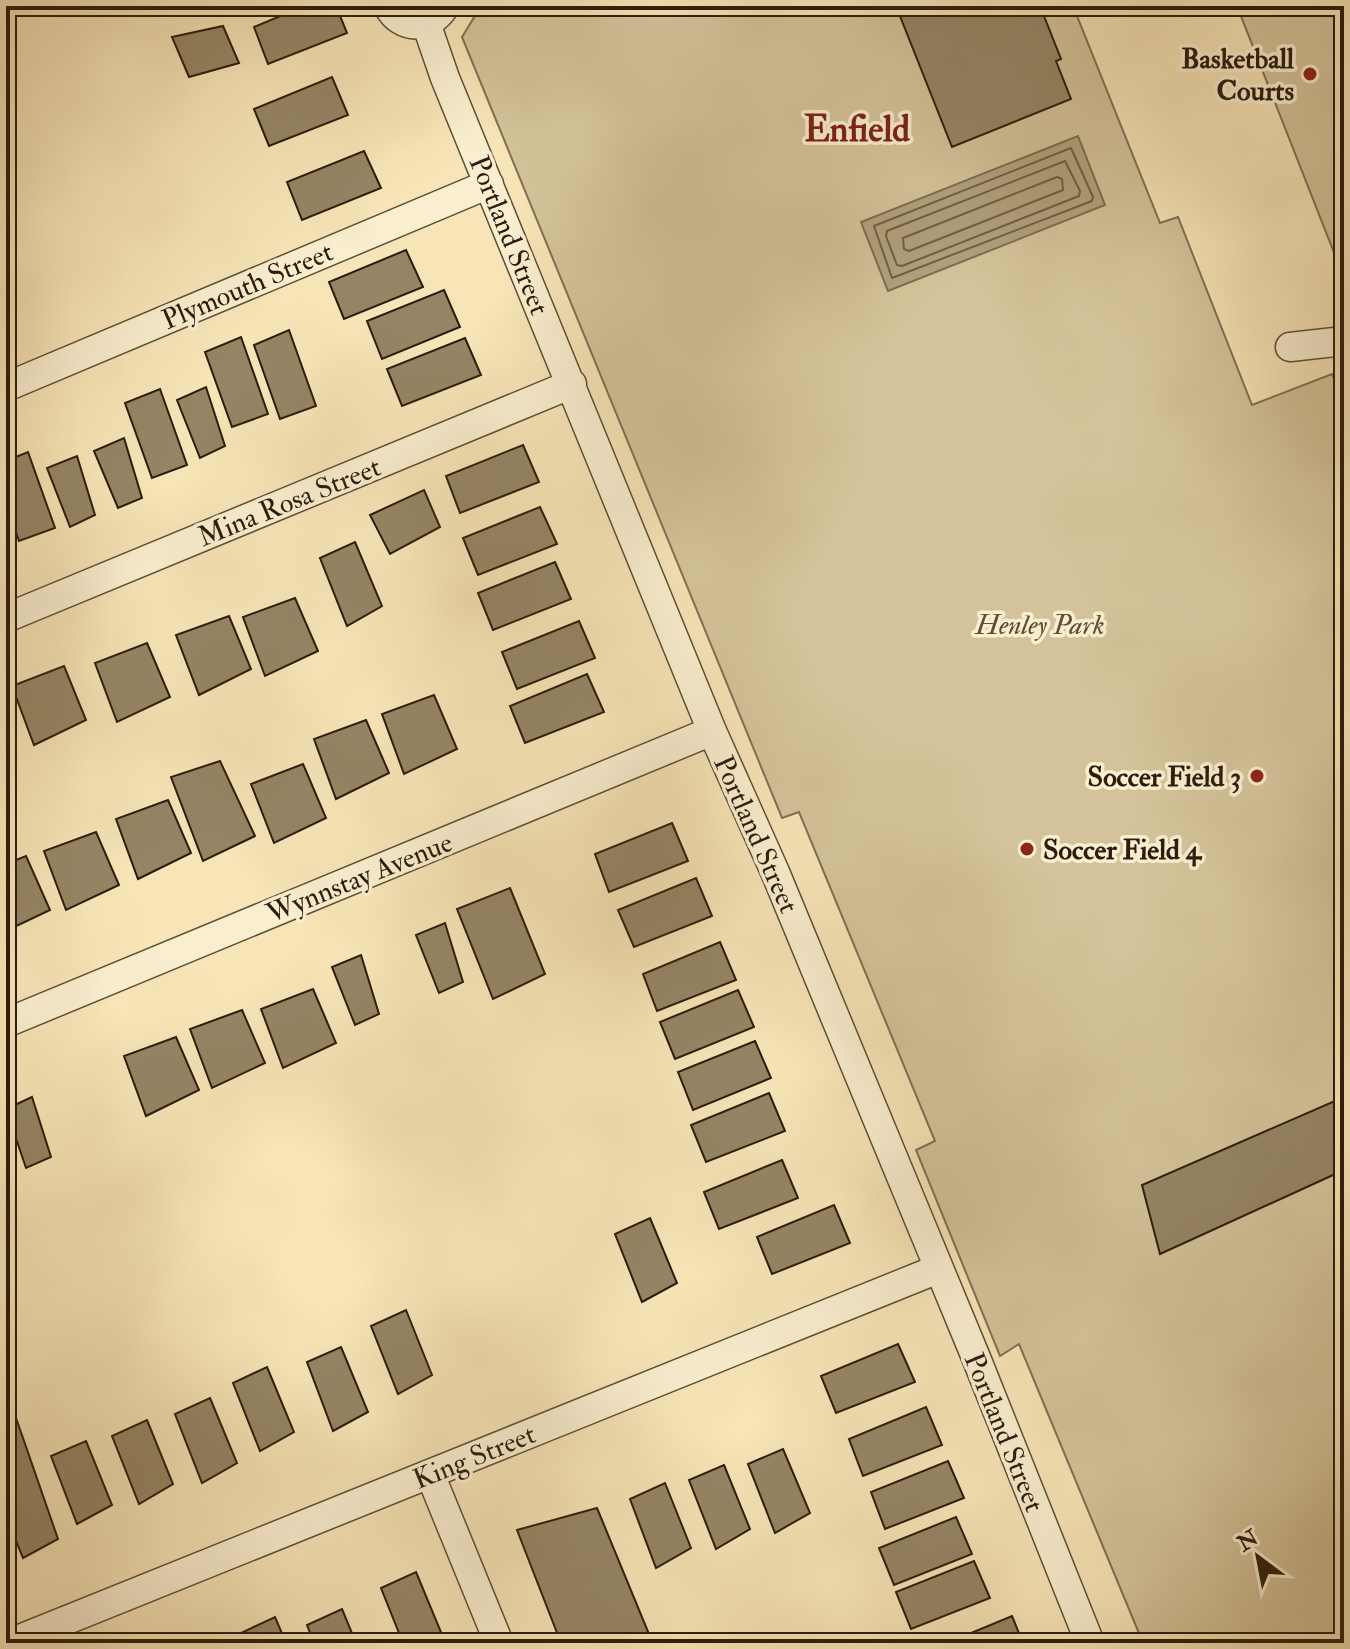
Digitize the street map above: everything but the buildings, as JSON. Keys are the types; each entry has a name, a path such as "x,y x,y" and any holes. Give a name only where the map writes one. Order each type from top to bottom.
{"street":[{"path":"388,6 401,21 436,15"},
{"name":"Portland Street","path":"436,15 489,184 1090,1643"},
{"name":"Plymouth Street","path":"6,387 489,184"},
{"path":"1290,347 1344,341"},
{"name":"Mina Rosa Street","path":"6,618 572,384"},
{"name":"Wynnstay Avenue","path":"6,1023 712,731"},
{"name":"King Street","path":"10,1643 938,1269"},
{"path":"430,1474 499,1643"}],"green space":[{"name":"Henley Park","path":"481,6 1073,6 1160,223 1178,217 1252,405 1332,374 1344,402 1344,1643 1143,1643 1019,1344 1000,1356 916,1150 935,1141 799,812 782,818 462,37"},
{"name":"Basketball Courts","path":"1237,6 1344,6 1344,278"}],"water":[{"path":"1078,136 1105,205 888,291 861,222"}],"place":[{"name":"Basketball Courts","path":"1310,74"},
{"name":"Soccer Field 3","path":"1257,776"},
{"name":"Soccer Field 4","path":"1027,849"}],"district":[{"name":"Enfield","path":"857,128"}]}
